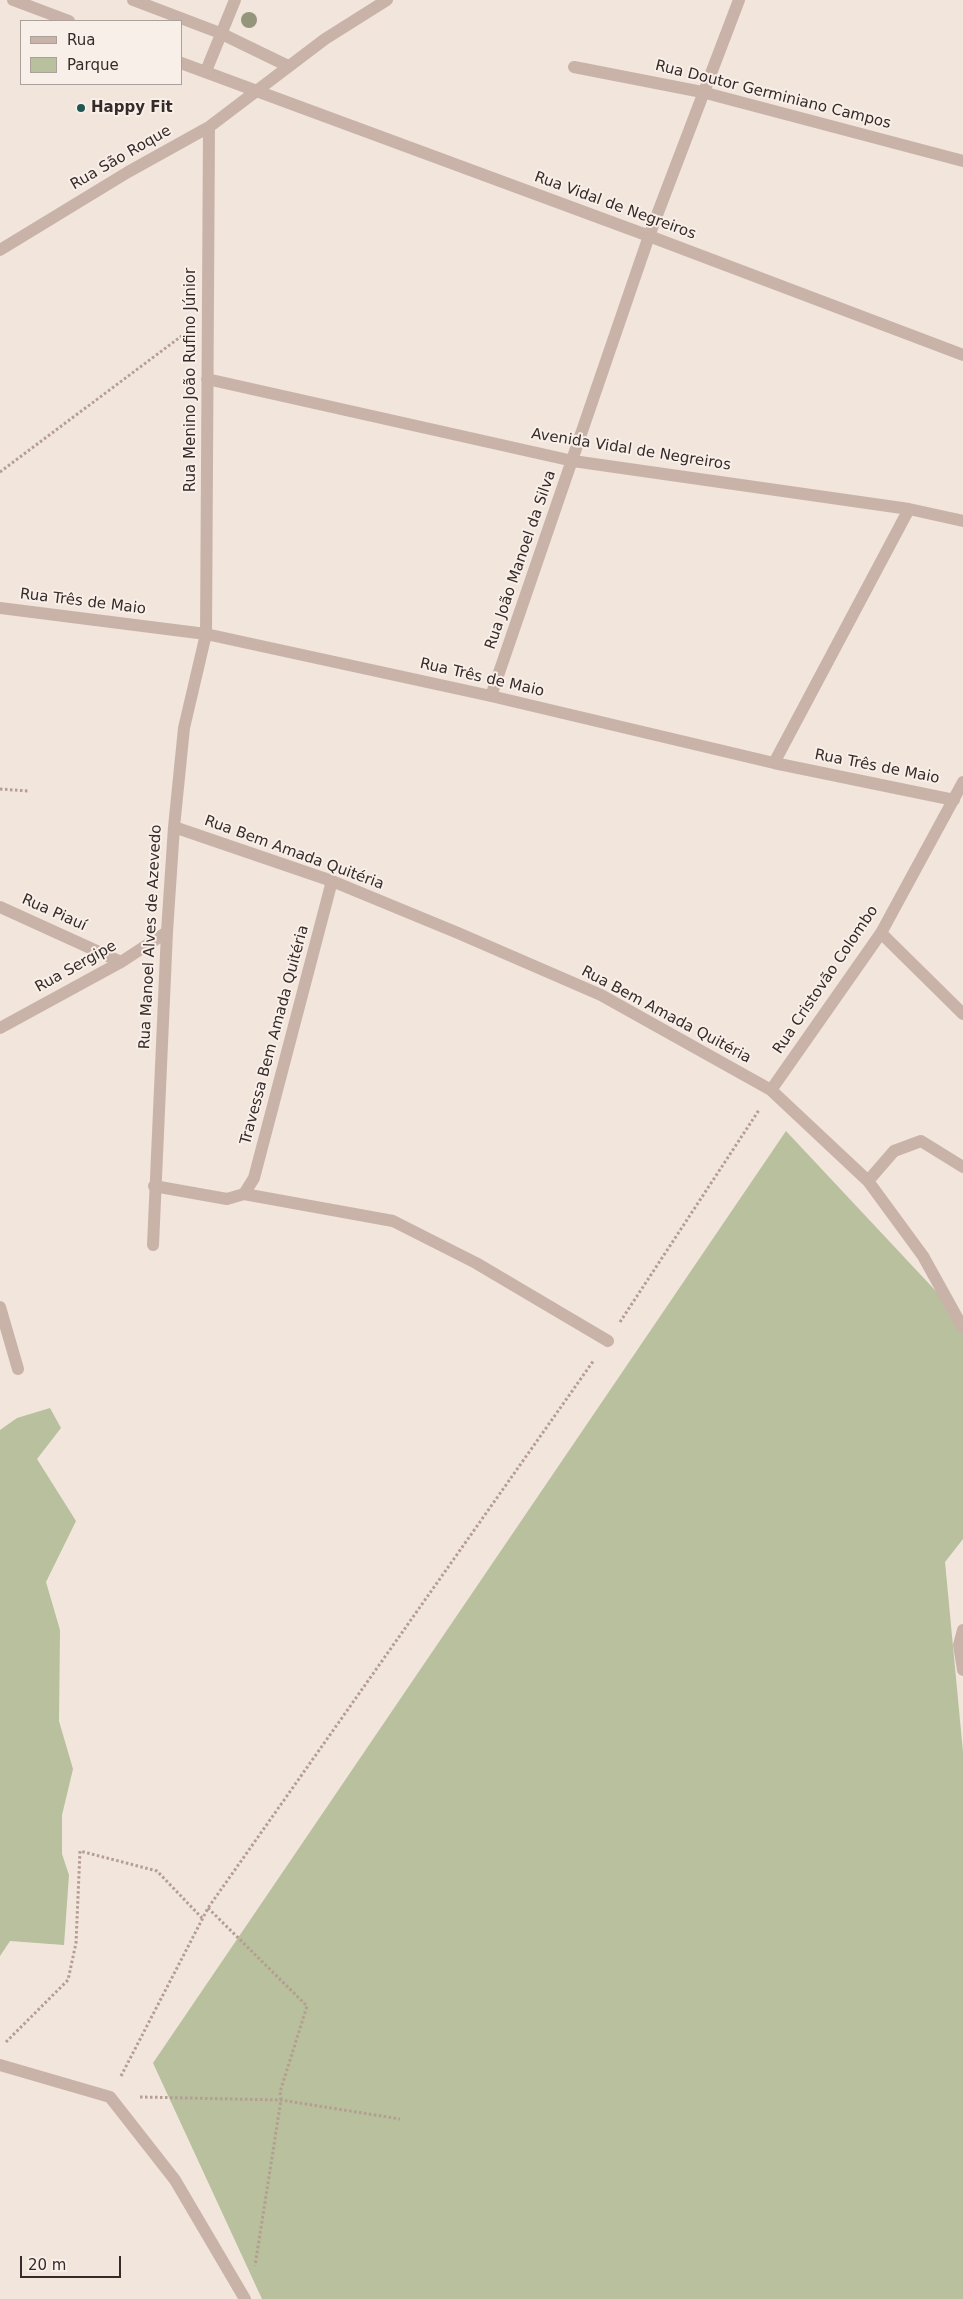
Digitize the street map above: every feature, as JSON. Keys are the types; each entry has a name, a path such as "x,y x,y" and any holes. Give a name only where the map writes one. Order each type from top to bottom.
{"street":[{"path":"13,0 66,20"},
{"path":"133,0 220,33 288,66"},
{"path":"206,72 220,33 235,0"},
{"name":"Rua São Roque","path":"0,250 128,172 209,127 288,66 387,0"},
{"name":"Rua João Manoel da Silva","path":"491,696 649,236 702,92 739,0"},
{"name":"Rua Vidal de Negreiros","path":"182,63 649,236 963,355"},
{"name":"Rua Doutor Germiniano Campos","path":"574,66 702,92 963,161"},
{"name":"Rua Menino João Rufino Júnior","path":"206,634 209,127"},
{"name":"Avenida Vidal de Negreiros","path":"208,379 572,461 910,509 963,521"},
{"path":"774,763 910,509"},
{"name":"Rua Três de Maio","path":"0,608 206,634 491,696 774,763 954,800"},
{"name":"Rua Manoel Alves de Azevedo","path":"153,1245 166,932 174,827 184,728 206,634"},
{"name":"Rua Cristovão Colombo","path":"771,1090 881,933 963,782"},
{"name":"Rua Bem Amada Quitéria","path":"174,827 332,881 600,995 771,1090 868,1181 923,1256 963,1328"},
{"name":"Travessa Bem Amada Quitéria","path":"244,1194 254,1178 332,881"},
{"name":"Rua Piauí","path":"0,907 122,962"},
{"name":"Rua Sergipe","path":"0,1028 122,962 166,932"},
{"path":"881,933 963,1014"},
{"path":"868,1181 894,1151 921,1141 963,1167"},
{"path":"154,1186 227,1199 244,1194 393,1221 476,1262 608,1341"},
{"path":"0,1307 18,1369"},
{"path":"963,1630 959,1645 963,1670"},
{"path":"0,2065 110,2097 175,2180 245,2299"}],"path":[{"path":"0,472 208,316"},
{"path":"0,788 28,791"},
{"path":"400,2119 281,2100 110,2097 208,1908 608,1341 771,1090"},
{"path":"0,2048 68,1980 76,1943 80,1851 157,1871 202,1918"},
{"path":"208,1908 307,2006 280,2092 281,2100 254,2271"}],"green space":[{"path":"786,1131 963,1320 963,1539 945,1562 963,1752 963,2299 262,2299 153,2063"},
{"path":"50,1408 61,1428 37,1459 76,1521 46,1582 60,1630 59,1721 73,1769 62,1815 62,1854 69,1875 64,1945 10,1941 0,1956 0,1430 17,1418"}],"place":[{"name":"Happy Fit","path":"81,108"}]}
